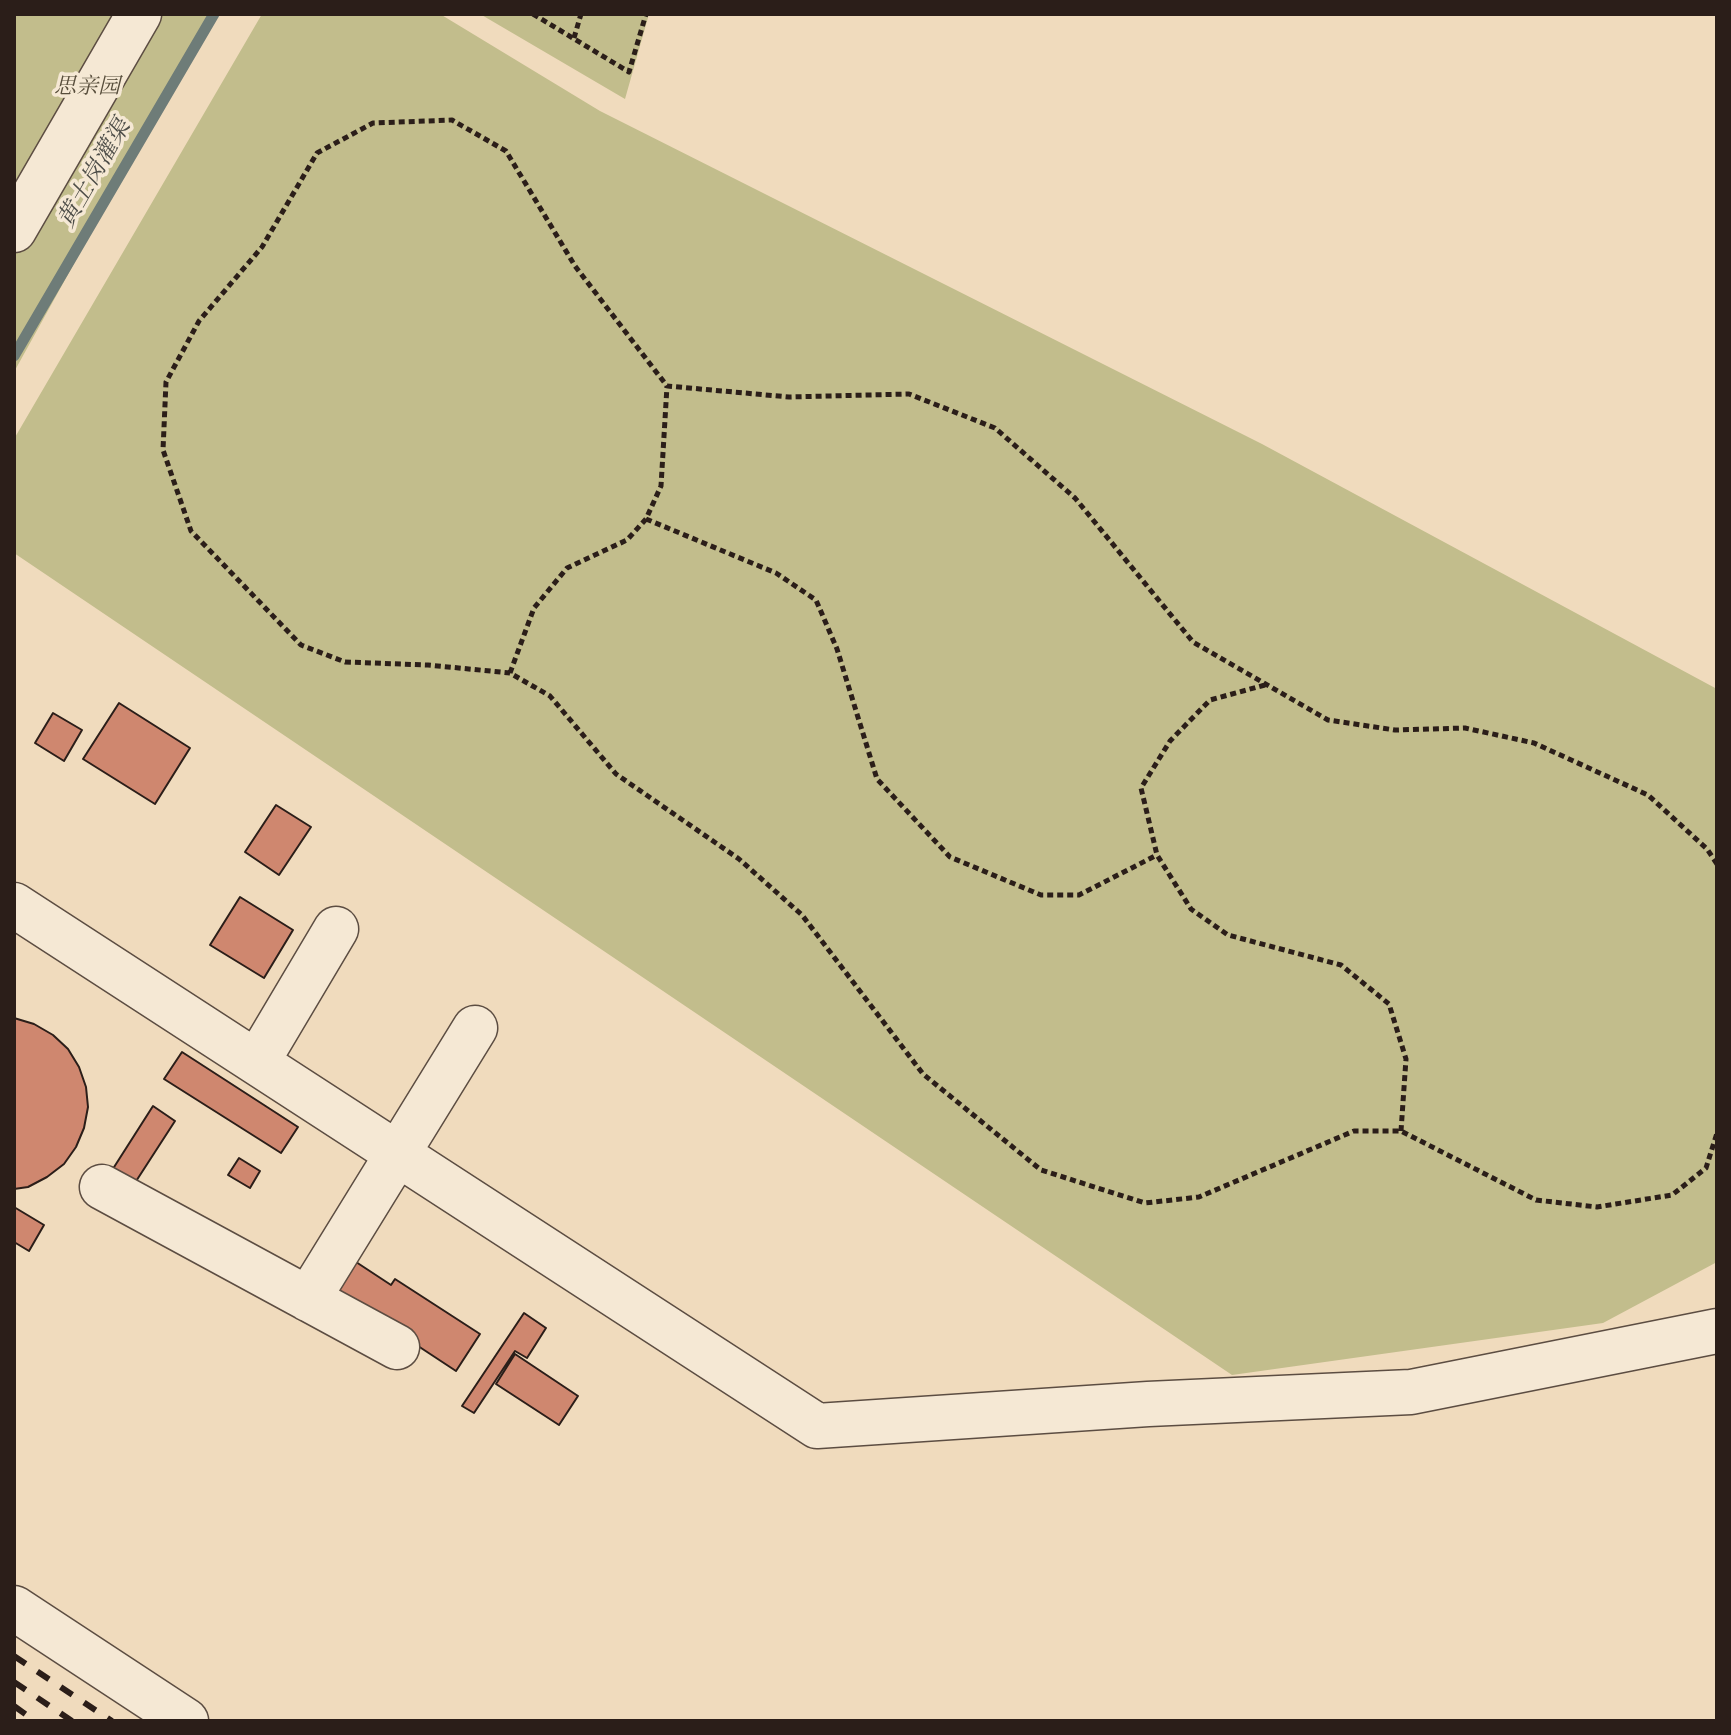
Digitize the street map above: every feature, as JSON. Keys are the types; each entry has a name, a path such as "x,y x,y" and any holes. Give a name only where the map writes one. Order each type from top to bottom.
{"lane":[{"path":"14,230 139,14"},
{"path":"14,905 817,1426 1148,1404 1411,1392 1717,1331"},
{"path":"257,1062 336,929"},
{"path":"308,1299 475,1028"},
{"path":"102,1187 397,1347"},
{"path":"14,1608 186,1721"}],"path":[{"path":"533,14 629,72 646,14"},
{"path":"574,38 581,14"},
{"path":"510,673 534,608 567,568 627,540 646,519 661,486 667,386 575,266 506,151 452,120 373,123 317,153 262,247 199,321 166,382 163,450 191,531 301,645 345,662 428,665 510,673 550,696 616,774 739,859 802,915 923,1074 1041,1170 1145,1203 1199,1197 1354,1131 1401,1131 1536,1200 1597,1207 1672,1195 1706,1168 1717,1133"},
{"path":"667,386 789,397 909,394 995,428 1075,498 1193,642 1328,720 1395,730 1465,728 1534,743 1648,795 1707,849 1717,864"},
{"path":"646,519 776,573 816,600 837,649 877,779 950,857 1041,895 1079,895 1157,855"},
{"path":"1265,685 1210,700 1170,741 1141,788 1157,855 1191,909 1228,935 1341,965 1389,1004 1406,1059 1401,1131"}],"green space":[{"name":"思亲园","path":"14,14 212,14 14,372"},
{"path":"262,14 440,14 600,111 1262,444 1717,689 1717,1262 1603,1323 1232,1375 14,553 14,439"},
{"path":"480,14 649,14 625,99"}],"building":[{"path":"119,703 190,748 155,804 83,759"},
{"path":"53,713 82,730 64,761 35,743"},
{"path":"276,805 311,827 279,875 245,852"},
{"path":"240,897 293,930 264,978 210,945"},
{"path":"14,1018 34,1024 68,1049 86,1087 88,1107 76,1147 64,1164 28,1187 14,1189"},
{"path":"182,1052 298,1127 281,1153 164,1079"},
{"path":"153,1106 175,1121 131,1189 109,1175"},
{"path":"239,1158 260,1171 250,1188 228,1175"},
{"path":"14,1207 44,1225 29,1251 14,1242"},
{"path":"353,1260 391,1285 395,1279 480,1334 456,1371 333,1290"},
{"path":"524,1313 546,1328 527,1358 515,1351 474,1413 462,1406"},
{"path":"515,1354 578,1396 559,1425 496,1384"}],"waterway":[{"name":"黄土岗灌渠","path":"14,356 214,14"}],"railway":[{"path":"14,1656 112,1721"},
{"path":"14,1682 72,1721"},
{"path":"14,1706 35,1721"}]}
